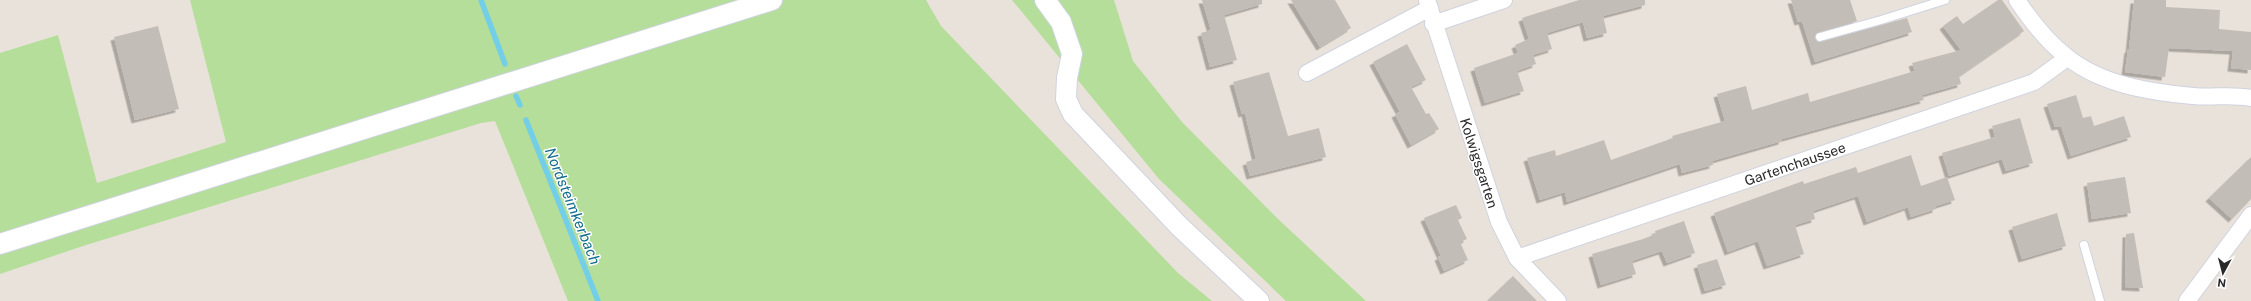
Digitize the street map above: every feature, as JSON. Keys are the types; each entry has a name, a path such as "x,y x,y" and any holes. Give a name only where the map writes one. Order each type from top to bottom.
{"street":[{"path":"0,244 772,0"},
{"path":"1045,0 1061,22 1072,54 1067,78 1066,99 1073,114 1179,226 1259,301"},
{"path":"1307,73 1430,11 1504,0"},
{"path":"2017,0 2036,28 2067,58 2104,78 2146,91 2195,96 2251,98"},
{"name":"Kolwigsgarten","path":"1430,11 1499,222 1517,258 1558,301"},
{"name":"Gartenchaussee","path":"1517,258 2034,82 2067,58"},
{"path":"2187,301 2251,215"}],"lane":[{"path":"1820,37 1945,0"},
{"path":"2084,245 2100,301"}],"green space":[{"path":"190,0 926,0 941,26 1178,273 1212,301 568,301 495,121 481,123 83,246 0,274 0,53 58,35 97,183 226,142"},
{"path":"1012,0 1114,0 1133,61 1182,122 1278,219 1366,301 1286,301 1159,179"}],"building":[{"path":"1202,0 1262,0 1262,4 1224,15 1237,60 1210,67 1201,33 1211,30"},
{"path":"1291,0 1335,0 1351,28 1320,47"},
{"path":"1579,0 1645,0 1645,5 1603,16 1607,33 1587,38 1583,22 1547,33 1552,49 1533,55 1536,64 1517,71 1524,91 1485,103 1474,68 1518,53 1515,45 1529,39 1522,18"},
{"path":"1791,0 1850,0 1857,21 1818,32 1815,38 1818,42 1907,18 1912,32 1815,62 1802,21 1798,22"},
{"path":"1998,0 2002,0 2024,31 1959,76 1961,84 1922,95 1924,100 1782,139 1782,141 1712,161 1713,165 1682,173 1680,164 1567,202 1565,192 1540,200 1527,158 1555,150 1556,156 1604,140 1611,160 1673,138 1672,136 1725,121 1717,94 1746,86 1752,110 1808,93 1810,102 1915,71 1912,63 1961,50 1943,26 1957,16 1963,24"},
{"path":"2134,0 2166,0 2166,7 2220,10 2219,29 2251,32 2251,70 2231,68 2233,51 2169,48 2165,77 2125,72 2128,49 2129,50"},
{"path":"158,26 179,109 135,120 114,37"},
{"path":"1407,44 1426,80 1411,87 1426,114 1429,113 1439,129 1411,145 1395,114 1400,112 1373,62"},
{"path":"1269,72 1288,136 1319,128 1326,157 1250,176 1246,162 1256,159 1245,113 1242,114 1233,82"},
{"path":"2076,95 2083,118 2091,116 2094,126 2124,116 2131,137 2071,156 2061,126 2055,127 2047,104"},
{"path":"2020,118 2033,163 2006,171 2002,159 1949,176 1942,153 1995,137 1992,126"},
{"path":"1911,155 1921,186 1947,177 1955,200 1936,206 1936,209 1911,217 1908,207 1867,222 1858,196 1813,211 1815,219 1795,225 1804,254 1767,266 1758,241 1728,252 1714,213 1803,181 1804,184 1856,167 1858,173"},
{"path":"2251,157 2251,199 2232,219 2209,198"},
{"path":"2125,177 2131,213 2092,219 2087,183"},
{"path":"1456,205 1462,218 1458,220 1467,239 1460,242 1468,260 1444,271 1438,257 1441,256 1424,218"},
{"path":"2057,213 2066,246 2022,259 2012,227"},
{"path":"1684,221 1695,253 1667,263 1662,251 1632,261 1636,274 1601,285 1592,254 1643,239 1656,234 1655,231"},
{"path":"2134,233 2143,288 2125,287 2126,234"},
{"path":"1717,259 1726,285 1705,291 1697,265"},
{"path":"1513,276 1537,301 1487,301"}],"waterway":[{"name":"Nordsteimkerbach","path":"481,0 505,64"},
{"name":"Nordsteimkerbach","path":"516,96 520,105"},
{"name":"Nordsteimkerbach","path":"526,120 598,301"}]}
